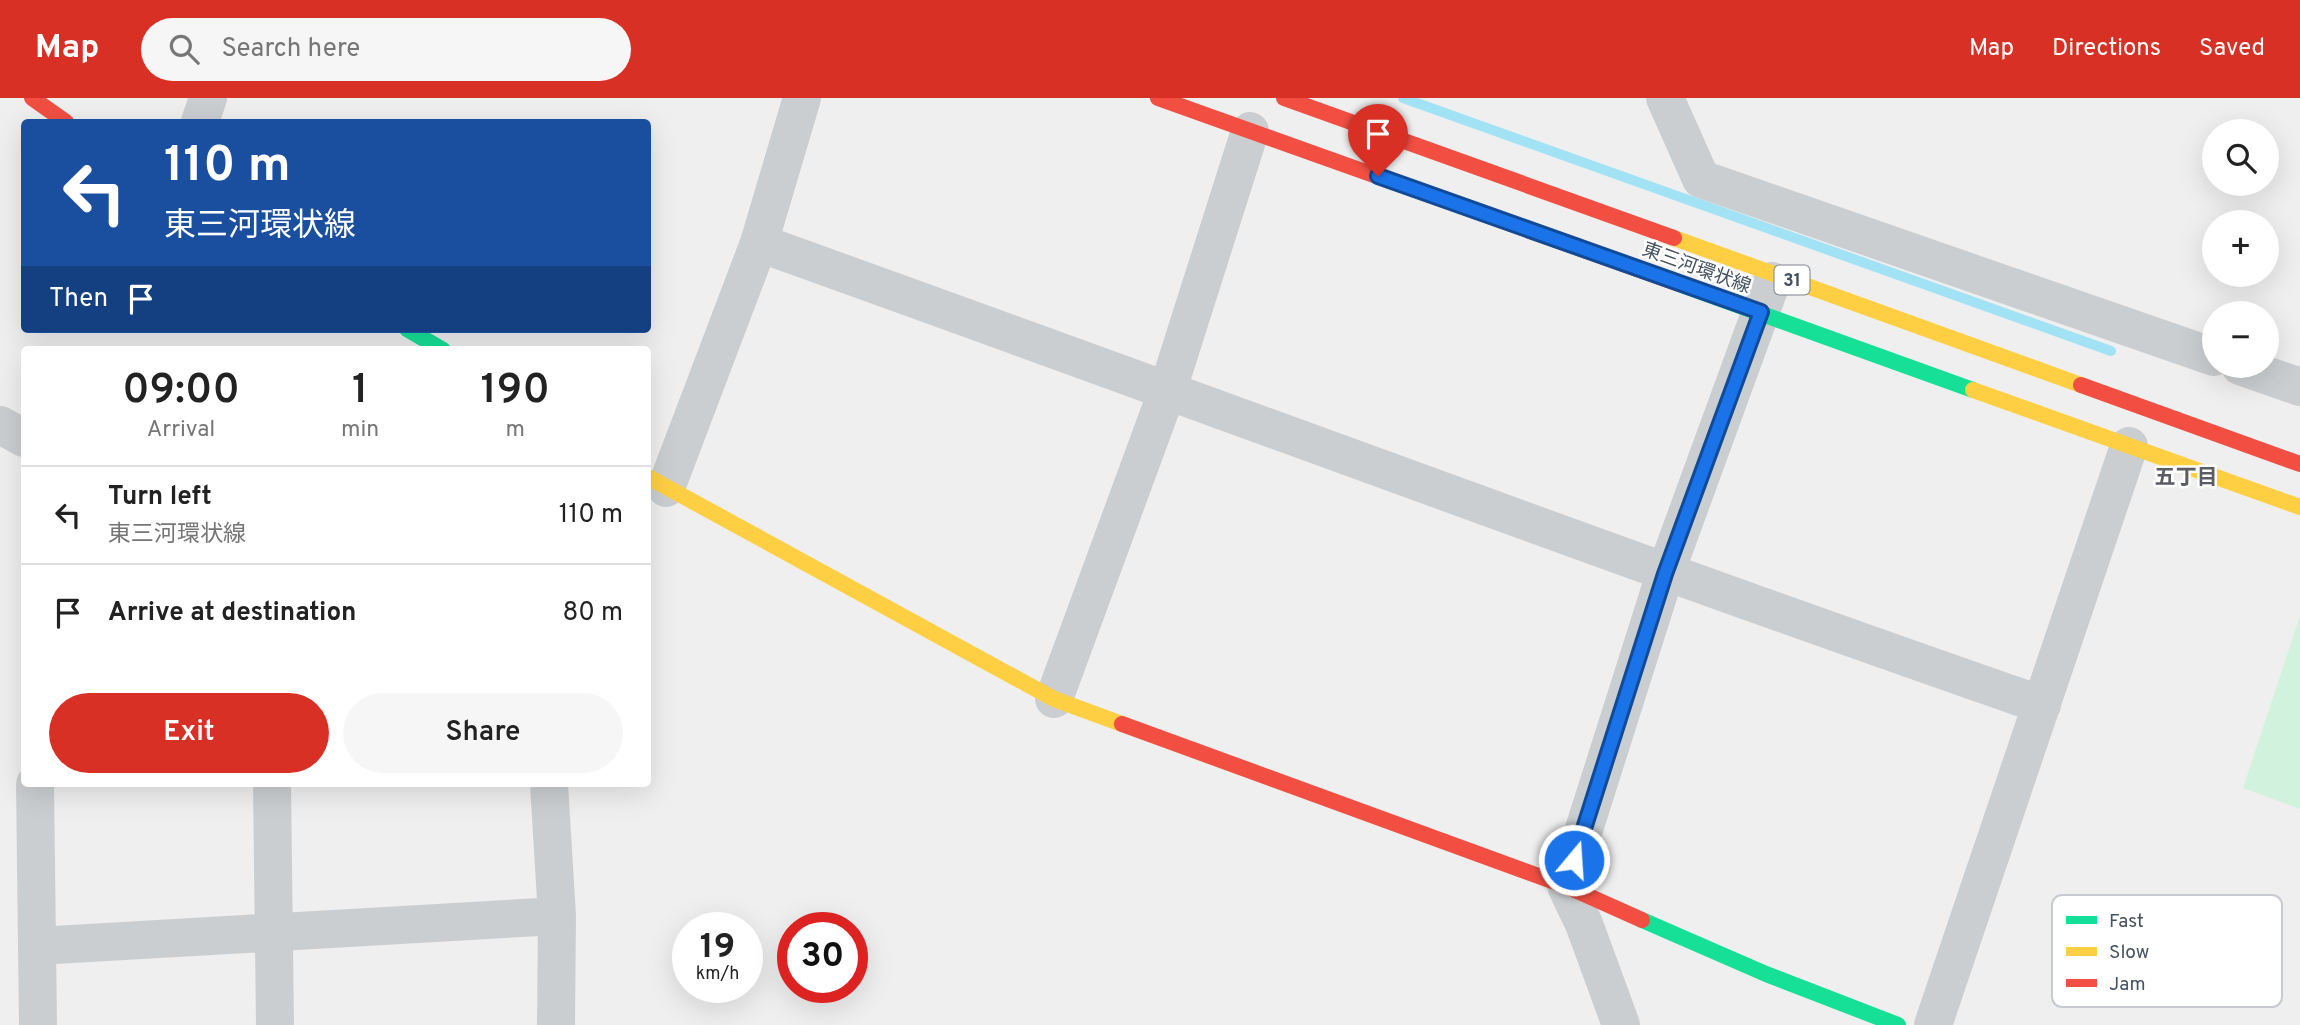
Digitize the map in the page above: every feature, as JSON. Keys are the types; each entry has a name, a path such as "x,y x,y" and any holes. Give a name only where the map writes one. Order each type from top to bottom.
{"main road":[{"path":"32,98 62,119"},
{"name":"東三河環状線","path":"1158,98 2300,507"},
{"name":"東三河環状線","path":"1284,98 2300,464"},
{"path":"657,483 1054,699 1566,886 1766,974 1898,1025"}],"street":[{"path":"201,119 208,98"},
{"path":"657,483 759,243 802,98"},
{"path":"1665,98 1701,179 2202,353"},
{"path":"1054,699 1168,390 1250,131"},
{"path":"759,243 1168,390 1665,574 2042,705"},
{"path":"1621,1025 1584,924 1566,886 1665,574 1775,274"},
{"path":"2274,378 2300,387"},
{"path":"0,425 21,436"},
{"path":"1933,1025 2129,446"},
{"path":"35,787 38,1025"},
{"path":"272,787 275,1025"},
{"path":"549,787 557,916 556,1025"},
{"path":"37,947 557,916"}],"green space":[{"path":"2300,616 2300,809 2243,788"}],"waterway":[{"path":"1403,98 2111,351"}],"traffic: fast":[{"path":"1679,284 1973,390"},
{"path":"414,333 436,346"},
{"path":"1642,920 1766,974 1898,1025"}],"traffic: slow":[{"path":"1674,238 2081,385"},
{"path":"1973,390 2300,507"},
{"path":"651,479 1054,699 1122,724"}],"traffic: jam":[{"path":"32,98 62,119"},
{"path":"1158,98 1679,284"},
{"path":"1284,98 1674,238"},
{"path":"2081,385 2300,464"},
{"path":"1122,724 1566,886 1642,920"}],"district":[{"name":"五丁目","path":"2186,477"}],"route":[{"path":"1378,176 1761,312 1665,574 1574,860"}]}
